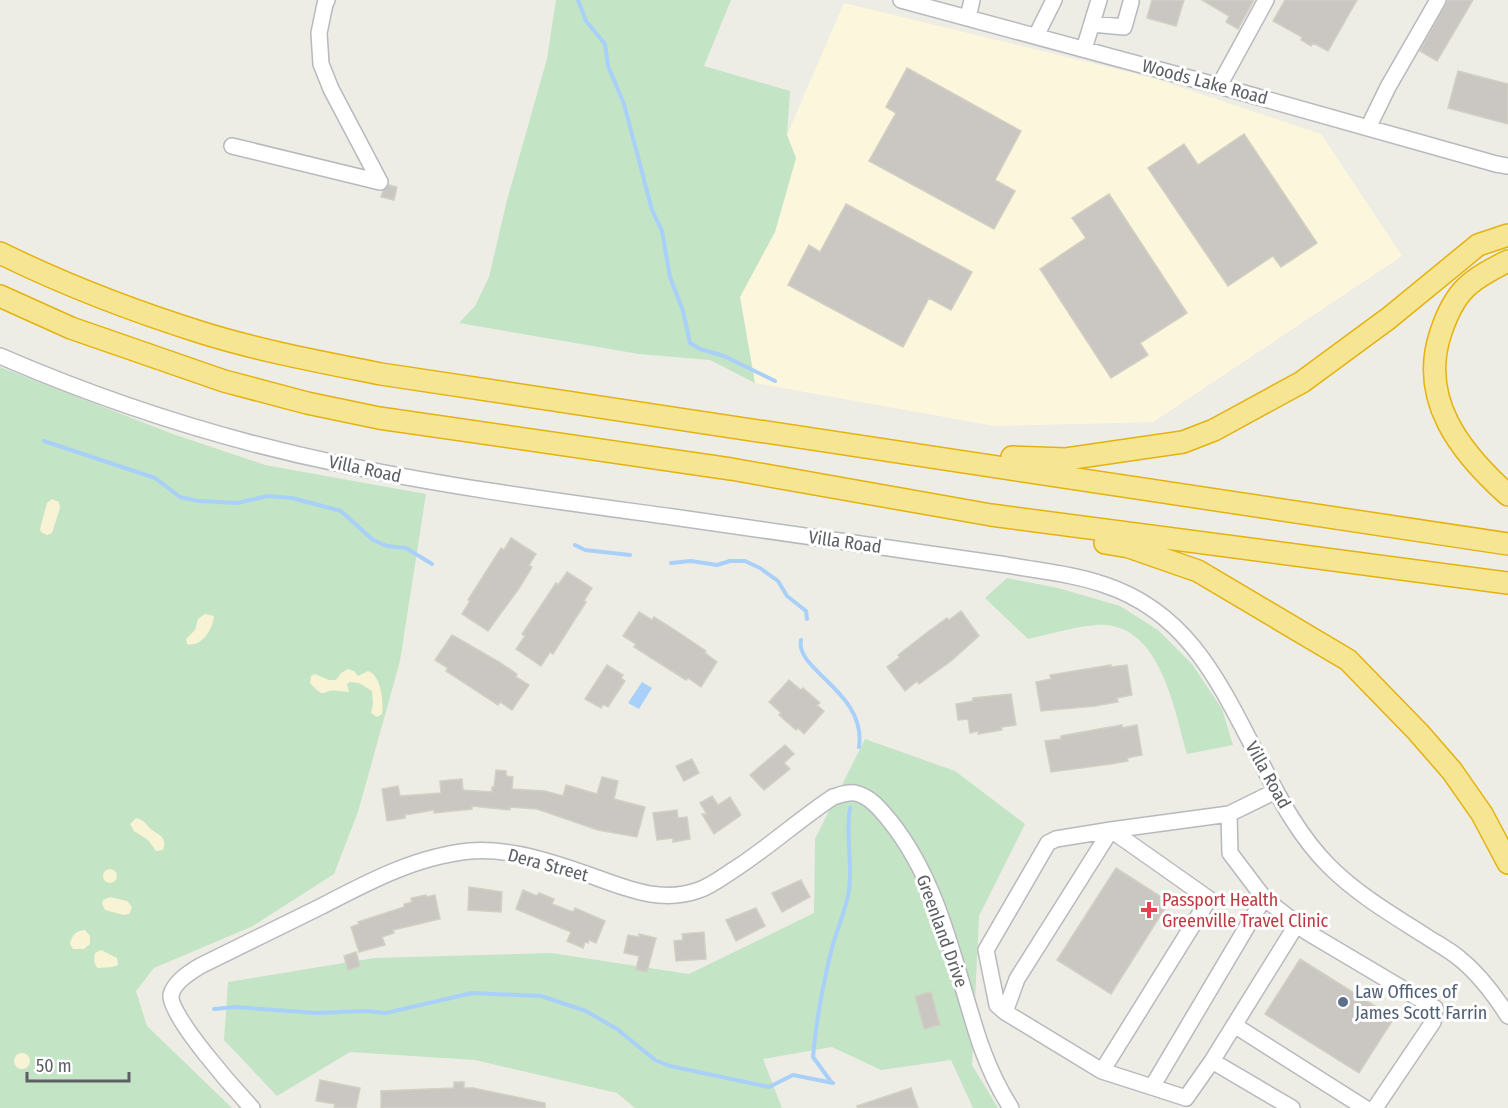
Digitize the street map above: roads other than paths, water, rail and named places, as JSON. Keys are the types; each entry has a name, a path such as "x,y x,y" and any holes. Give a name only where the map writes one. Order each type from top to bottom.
{"highway":[{"path":"896,451 1066,459 1183,442 1214,430 1302,382 1389,318 1478,244 1508,235"},
{"path":"0,253 37,271 167,321 248,345 381,374 1508,544"},
{"path":"1508,261 1461,290 1452,304 1443,327 1434,362 1436,394 1445,418 1465,450 1508,495"},
{"path":"0,296 71,328 224,381 307,403 390,420 731,469 991,515 1508,583"},
{"path":"991,515 1129,547 1198,571 1348,660 1418,732 1452,771 1482,814 1508,863"}],"street":[{"path":"232,146 380,182 331,89 321,63 319,33 327,0"},
{"name":"Woods Lake Road","path":"901,0 1368,128 1505,161"},
{"path":"968,18 972,0"},
{"path":"1036,36 1054,0"},
{"path":"1084,49 1099,0"},
{"path":"1219,86 1266,0"},
{"path":"1368,128 1388,87 1438,0"},
{"path":"1092,24 1124,27 1131,2"},
{"name":"Villa Road","path":"0,356 134,408 214,432 343,465 505,494 1007,566 1104,584 1148,605 1168,620 1197,650 1221,687 1276,791 1300,831 1328,865 1368,899 1458,957 1492,991 1508,1016"},
{"path":"1276,791 1229,814 1111,830 1056,839 1048,843 986,950 997,1005 1005,1012 1102,1071 1186,1098 1212,1061 1296,924"},
{"name":"Greenland Drive","path":"833,797 854,793 866,797 881,810 911,852 939,910 990,1071 1011,1108"},
{"name":"Dera Street","path":"252,1108 187,1029 170,998 173,989 187,974 200,966 372,881 406,867 470,851 512,853 543,860 645,894 682,895 700,890 719,880 833,797"},
{"path":"1229,814 1230,854 1264,898 1307,932 1435,1008 1433,1022 1375,1108"},
{"path":"1005,1012 1017,979 1111,830"},
{"path":"1102,1071 1209,899 1111,830"},
{"path":"1152,1088 1264,898"},
{"path":"1234,1025 1365,1108"},
{"path":"1212,1061 1292,1108"}],"water":[{"path":"642,682 652,688 639,709 628,703"}],"waterway":[{"path":"578,0 586,21 605,44 608,66 624,104 652,210 662,231 670,277 683,311 690,343 700,349 724,356 775,381"},
{"path":"44,441 155,478 180,497 198,501 237,503 268,496 292,498 341,511 373,540 387,546 406,548 432,564"},
{"path":"575,545 585,550 630,555"},
{"path":"671,563 691,561 717,565 730,561 745,561 778,581 787,596 806,611 807,619"},
{"path":"801,640 802,651 809,662 843,697 852,711 859,728 859,747"},
{"path":"832,1083 813,1057 826,975 849,890 850,808"},
{"path":"214,1009 235,1007 317,1013 365,1011 386,1013 472,993 541,996 586,1011 617,1029 655,1060 670,1066 769,1087 793,1075 833,1083"}],"place":[{"name":"Passport Health Greenville Travel Clinic","path":"1149,910"},
{"name":"Law Offices of James Scott Farrin","path":"1343,1002"}]}
